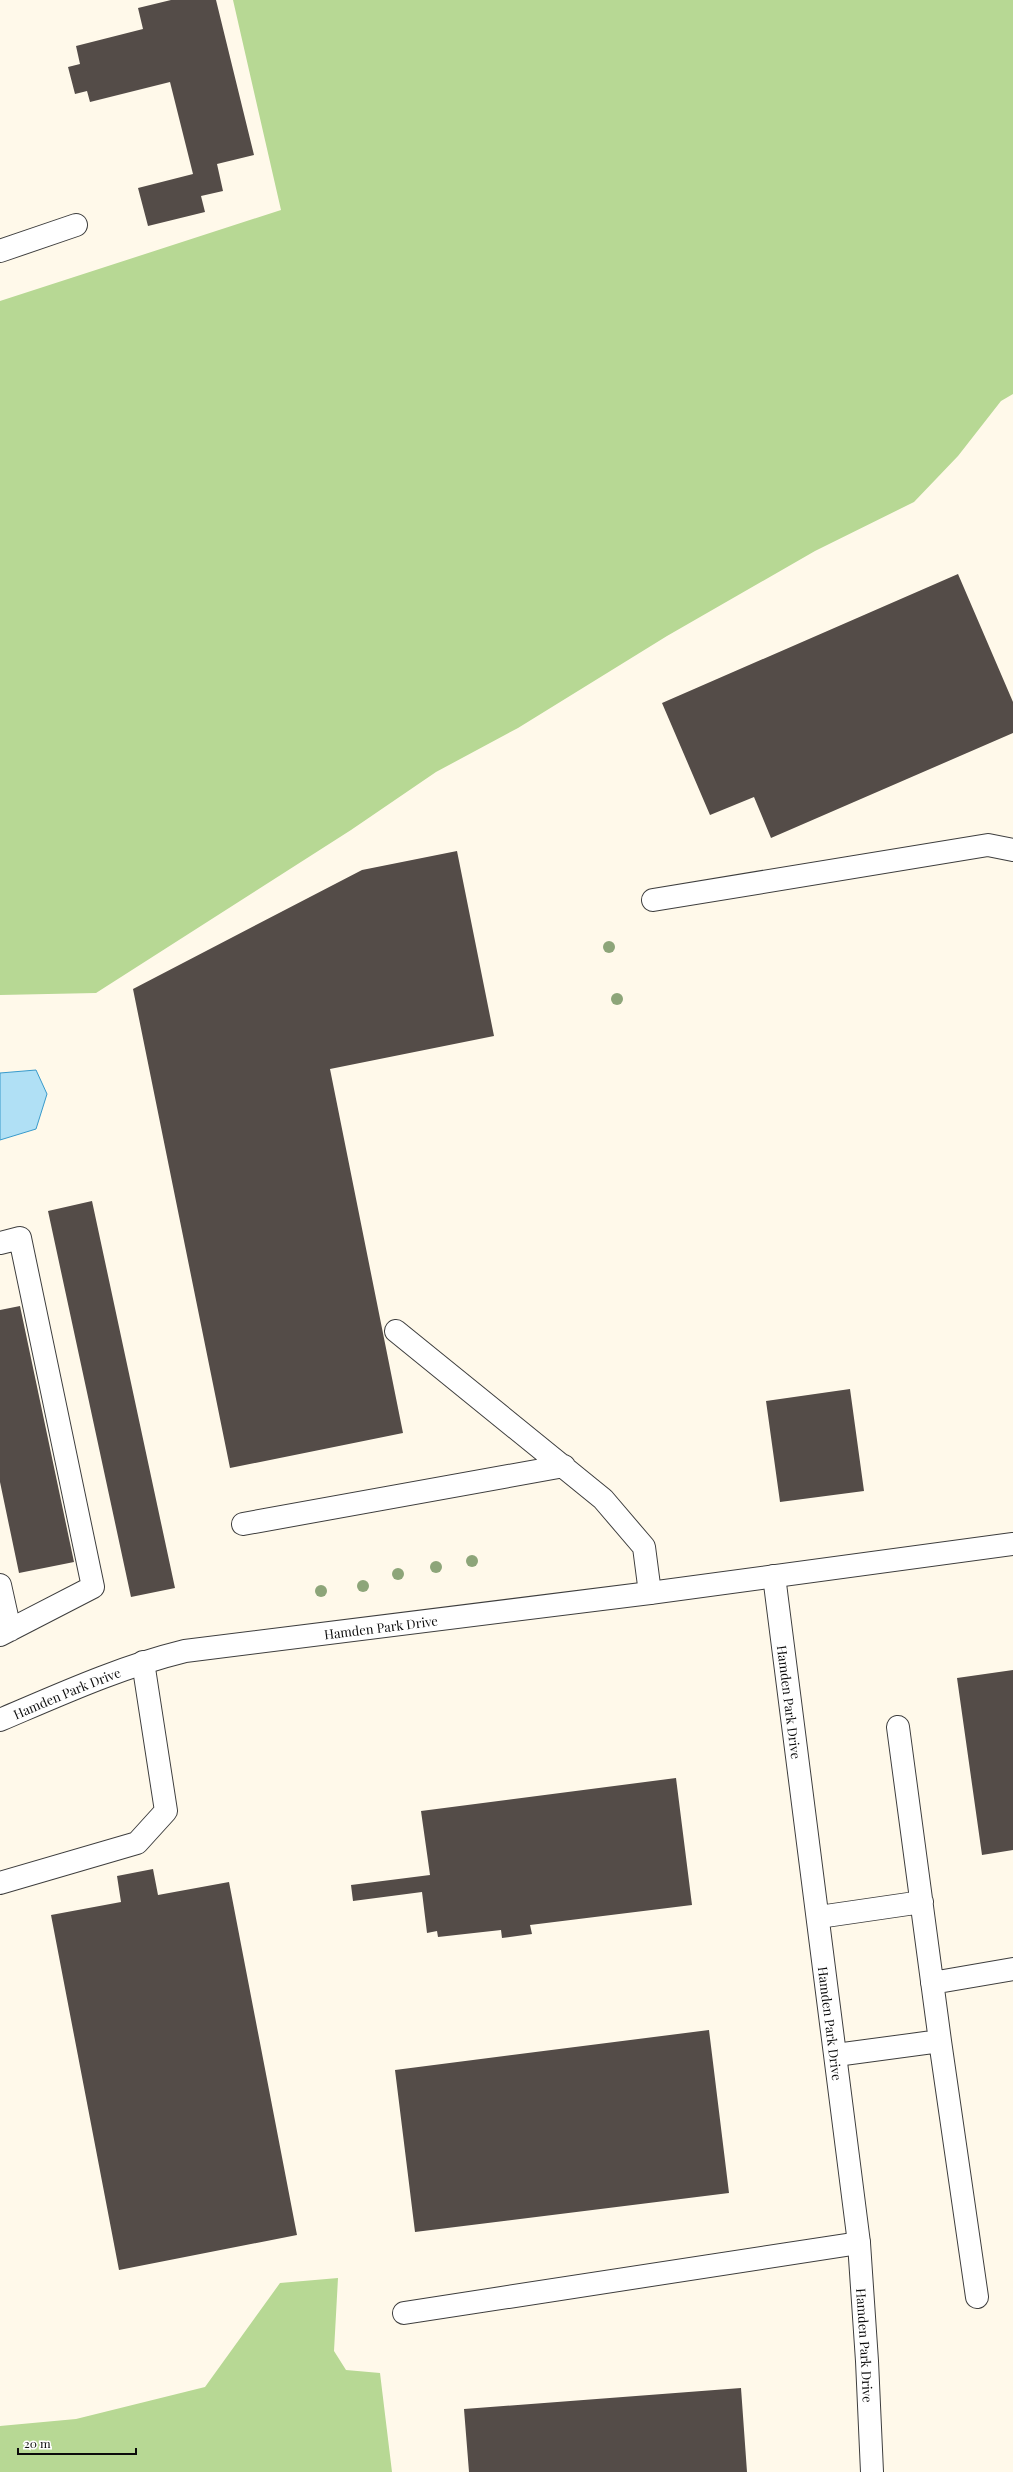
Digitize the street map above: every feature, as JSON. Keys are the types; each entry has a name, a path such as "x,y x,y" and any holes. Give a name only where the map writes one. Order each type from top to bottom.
{"street":[{"path":"0,251 76,225"},
{"path":"653,900 988,845 1013,850"},
{"path":"0,1243 20,1238 93,1587 5,1633 0,1585"},
{"path":"396,1331 603,1499 644,1547 650,1593"},
{"path":"243,1524 564,1466"},
{"name":"Hamden Park Drive","path":"0,1720 75,1687 143,1662 185,1651 650,1593 1013,1544"},
{"name":"Hamden Park Drive","path":"774,1576 819,1917 859,2243 867,2361 872,2472"},
{"path":"0,1883 137,1843 166,1811 143,1662"},
{"path":"898,1727 940,2041 977,2297"},
{"path":"819,1917 922,1902"},
{"path":"932,1983 1013,1969"},
{"path":"836,2055 940,2041"},
{"path":"404,2313 859,2243"}],"green space":[{"path":"233,0 1013,0 1013,394 1001,401 958,456 914,502 815,551 667,636 518,728 436,772 351,830 96,993 0,995 0,301 281,210"},
{"path":"338,2278 334,2351 346,2370 380,2373 392,2472 0,2472 0,2426 76,2419 205,2387 280,2283"}],"water":[{"path":"36,1070 47,1094 36,1129 0,1140 0,1073"}],"building":[{"path":"171,0 216,0 254,155 217,164 223,191 201,196 205,212 148,226 138,188 193,174 170,82 90,102 87,91 75,94 68,67 80,64 76,46 143,29 138,8"},
{"path":"958,574 1013,702 1013,733 771,838 754,797 710,815 662,703"},
{"path":"457,851 494,1036 330,1069 403,1433 230,1468 133,989 362,870"},
{"path":"92,1201 175,1588 131,1597 48,1211"},
{"path":"20,1306 74,1562 19,1573 0,1482 0,1310"},
{"path":"850,1389 864,1491 780,1502 766,1401"},
{"path":"1013,1670 1013,1850 982,1855 957,1678"},
{"path":"676,1778 692,1905 530,1925 532,1934 502,1938 501,1930 438,1937 437,1931 427,1933 422,1892 353,1901 351,1885 430,1875 421,1811"},
{"path":"153,1869 158,1895 229,1882 297,2235 119,2270 51,1915 121,1902 117,1876"},
{"path":"709,2030 729,2193 415,2232 395,2070"},
{"path":"741,2388 747,2472 469,2472 464,2409"}]}
